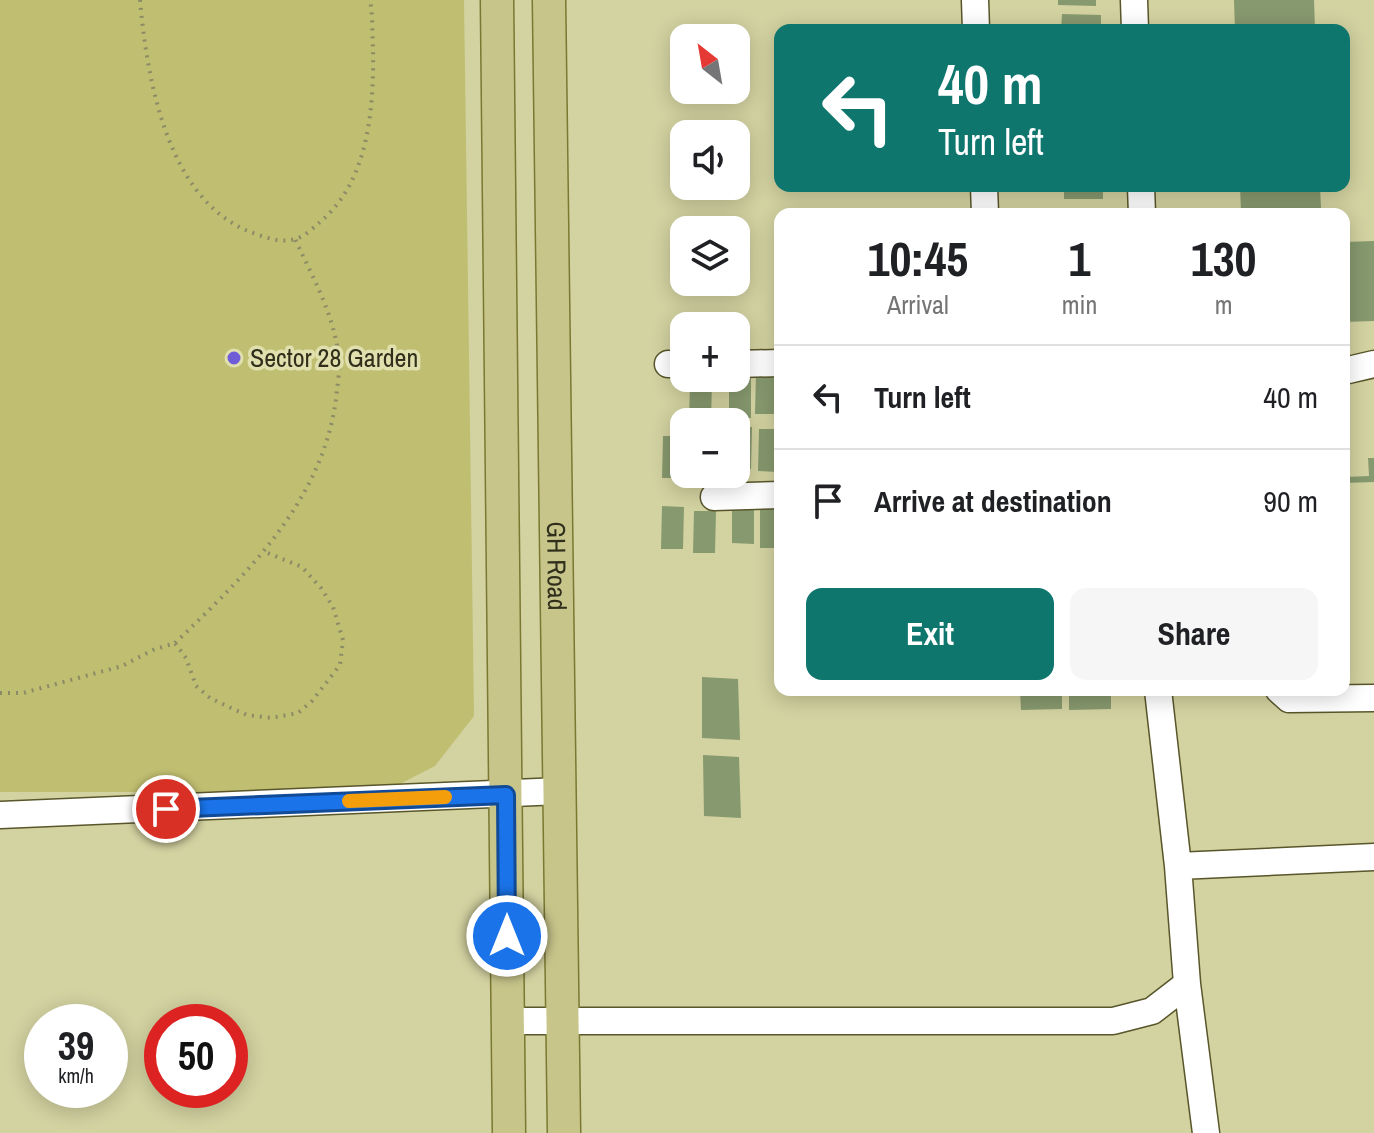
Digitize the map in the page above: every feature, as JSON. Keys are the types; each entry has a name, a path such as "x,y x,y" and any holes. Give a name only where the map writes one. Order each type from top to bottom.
{"main road":[{"name":"GH Road","path":"497,0 509,1133"},
{"name":"GH Road","path":"549,0 564,1133"}],"street":[{"path":"975,0 976,24"},
{"path":"1134,0 1135,24"},
{"path":"750,364 774,363"},
{"path":"1350,370 1374,364"},
{"path":"714,497 774,495"},
{"path":"1159,696 1178,866 1187,984 1206,1133"},
{"path":"1286,696 1289,699 1374,698"},
{"path":"0,815 560,791"},
{"path":"1178,866 1374,857"},
{"path":"508,1021 1113,1021 1152,1011 1187,984"}],"path":[{"path":"140,0 143,36 156,105 175,154 213,209 242,228 270,239 295,239 329,214 340,201 366,143 373,103 370,0"},
{"path":"0,693 23,693 122,666 175,643 240,581 265,552 299,502 327,447 335,413 340,362 329,311 295,239"},
{"path":"175,643 186,658 196,686 210,698 247,715 271,718 298,713 312,701 340,665 343,640 333,607 302,567 265,552"}],"shaded area":[{"name":"Sector 28 Garden","path":"0,0 464,0 474,716 435,766 384,792 0,792"}],"building":[{"path":"1058,0 1096,0 1096,6 1058,5"},
{"path":"1234,0 1314,0 1315,24 1235,24"},
{"path":"1062,14 1101,15 1101,24 1061,24"},
{"path":"1064,192 1103,192 1103,199 1064,199"},
{"path":"1240,192 1320,192 1321,208 1241,208"},
{"path":"1374,241 1374,321 1350,322 1350,242"},
{"path":"756,372 774,372 774,414 755,414"},
{"path":"751,376 751,418 750,408 729,408 729,392 750,392"},
{"path":"690,392 712,392 711,408 689,408"},
{"path":"750,427 752,427 751,469"},
{"path":"759,429 774,429 774,472 758,471"},
{"path":"663,436 670,436 670,478 662,478"},
{"path":"1368,458 1374,458 1374,482 1350,483 1350,477 1369,476"},
{"path":"732,501 754,501 754,544 732,543"},
{"path":"760,505 774,505 774,548 760,548"},
{"path":"662,506 684,507 683,549 661,549"},
{"path":"694,511 716,511 715,553 693,553"},
{"path":"702,677 738,679 740,740 702,738"},
{"path":"1020,696 1062,696 1062,709 1021,710"},
{"path":"1069,696 1111,696 1111,709 1069,710"},
{"path":"703,755 739,757 741,818 704,816"}],"slow traffic":[{"path":"349,801 445,797"}],"place":[{"name":"Sector 28 Garden","path":"234,358"}],"route":[{"path":"166,809 506,795 507,936"}]}
